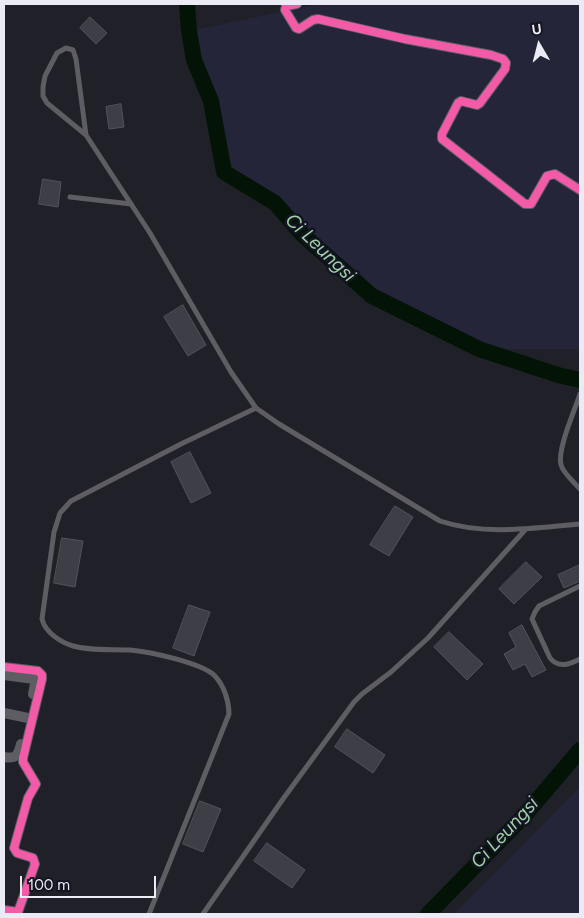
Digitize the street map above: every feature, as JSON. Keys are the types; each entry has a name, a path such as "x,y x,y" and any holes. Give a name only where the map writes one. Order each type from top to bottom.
{"street":[{"path":"297,4 286,6 285,10 296,28 299,29 318,19 503,59 506,63 505,69 480,103 476,105 464,101 458,103 442,134 442,139 525,204 531,204 550,174 554,174 580,190"},
{"path":"4,667 38,671 42,675 42,679 23,758 23,762 36,784 28,798 14,848 16,853 32,858 35,864 18,912 4,910"},
{"path":"4,675 34,679 35,684 18,754 12,758 4,757"},
{"path":"4,713 28,718"}],"lane":[{"path":"86,135 76,59 73,50 66,48 57,53 45,76 42,87 43,96 47,103 86,135 131,204 231,372 256,408 279,424 440,521 461,527 525,530 580,524"},
{"path":"70,197 131,204"},
{"path":"580,394 565,436 560,457 567,474 580,489"},
{"path":"149,914 229,714 229,703 218,680 204,668 151,653 73,646 54,636 47,629 42,619 54,532 60,513 71,501 181,444 256,408"},
{"path":"203,914 288,792 358,698 372,685 391,672 428,638 525,530"},
{"path":"580,586 539,606 532,618 553,662 564,665 580,659"}],"shaded area":[{"path":"319,4 580,4 580,349 479,349 372,296 320,250 275,203 224,172 211,101 194,60 189,31"},
{"path":"580,787 580,914 454,914"}],"building":[{"path":"90,17 107,33 96,44 80,28"},
{"path":"121,104 124,127 109,129 106,107"},
{"path":"43,179 61,182 58,207 39,204"},
{"path":"183,305 206,345 188,356 164,317"},
{"path":"190,452 211,493 191,503 171,462"},
{"path":"395,506 413,517 389,556 370,545"},
{"path":"62,538 83,541 75,587 54,583"},
{"path":"526,562 542,577 514,604 499,589"},
{"path":"580,565 580,581 564,588 558,575"},
{"path":"189,605 210,612 194,656 173,648"},
{"path":"522,625 546,670 532,677 525,664 513,670 504,654 516,647 509,633"},
{"path":"449,632 483,664 467,680 434,647"},
{"path":"347,729 385,755 373,773 335,747"},
{"path":"200,801 221,809 203,852 183,844"},
{"path":"267,843 305,870 292,888 254,861"}],"waterway":[{"name":"Ci Leungsi","path":"187,4 194,60 211,101 224,172 275,203 303,235 372,296 479,349 558,375 580,380"},
{"name":"Ci Leungsi","path":"428,914 523,817 580,750"}],"cycle path":[{"path":"297,4 286,6 285,10 296,28 299,29 318,19 503,59 506,63 505,69 480,103 477,105 461,101 458,103 442,134 442,139 525,204 531,204 547,176 555,174 580,190"},
{"path":"4,667 38,671 42,675 23,758 23,762 36,784 28,798 14,848 17,853 33,858 35,864 18,912 4,910"}]}
